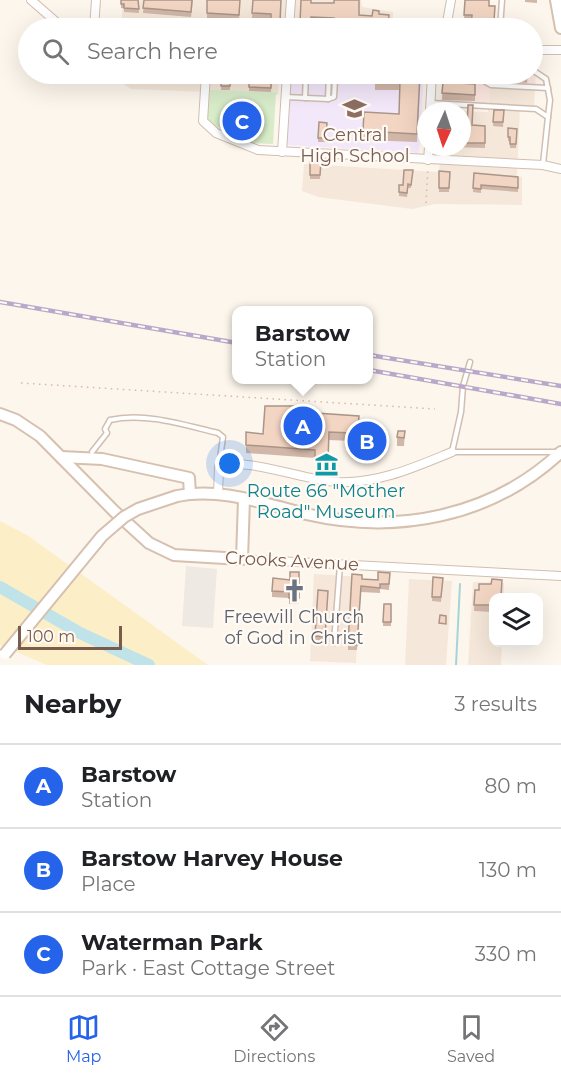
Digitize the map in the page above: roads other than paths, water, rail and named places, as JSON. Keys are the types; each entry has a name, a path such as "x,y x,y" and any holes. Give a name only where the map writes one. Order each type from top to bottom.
{"main road":[{"path":"556,0 561,28"},
{"name":"Crooks Avenue","path":"0,414 30,428 149,543 174,555 242,559"},
{"path":"61,457 71,452 92,452 102,459"},
{"path":"3,657 102,536 124,517 138,509 177,496 218,494 318,517 392,523 424,520 481,503 528,478 561,452"},
{"path":"61,457 102,459 189,478 190,494"},
{"path":"242,559 244,499"}],"street":[{"path":"31,0 52,18"},
{"path":"95,18 96,0"},
{"path":"290,18 291,0"},
{"path":"448,18 451,0"},
{"path":"543,50 561,50"},
{"path":"205,84 203,121 216,133 258,150 543,165 561,169"},
{"path":"282,152 286,84"},
{"path":"430,102 431,84"},
{"path":"218,494 219,467 226,465 242,464 320,481 353,482 403,473 452,452"},
{"name":"Crooks Avenue","path":"242,559 561,576"}],"lane":[{"path":"501,18 502,0"},
{"path":"543,77 546,79 550,100 543,165"},
{"path":"305,98 306,84"},
{"path":"328,99 329,84"},
{"path":"285,97 328,99 334,97 334,84"},
{"path":"489,84 548,88"},
{"path":"471,108 536,109 548,117"},
{"path":"471,362 463,386 461,412 452,452 561,452"},
{"path":"92,452 106,433 105,429 110,420 157,419 218,433 223,437 219,467"},
{"path":"334,643 340,564"}],"waterway":[{"path":"456,665 460,584"},
{"path":"0,587 80,633 149,665"}],"railway":[{"path":"0,302 232,342"},
{"path":"373,356 561,386"},
{"path":"373,371 561,404"}],"place":[{"name":"Central High School","path":"355,109"},
{"name":"Waterman Park","path":"242,121"},
{"name":"Barstow","path":"303,426"},
{"name":"Barstow Harvey House","path":"367,441"},
{"name":"Route 66 \"Mother Road\" Museum","path":"326,465"},
{"name":"Freewill Church of God in Christ","path":"294,591"}]}
